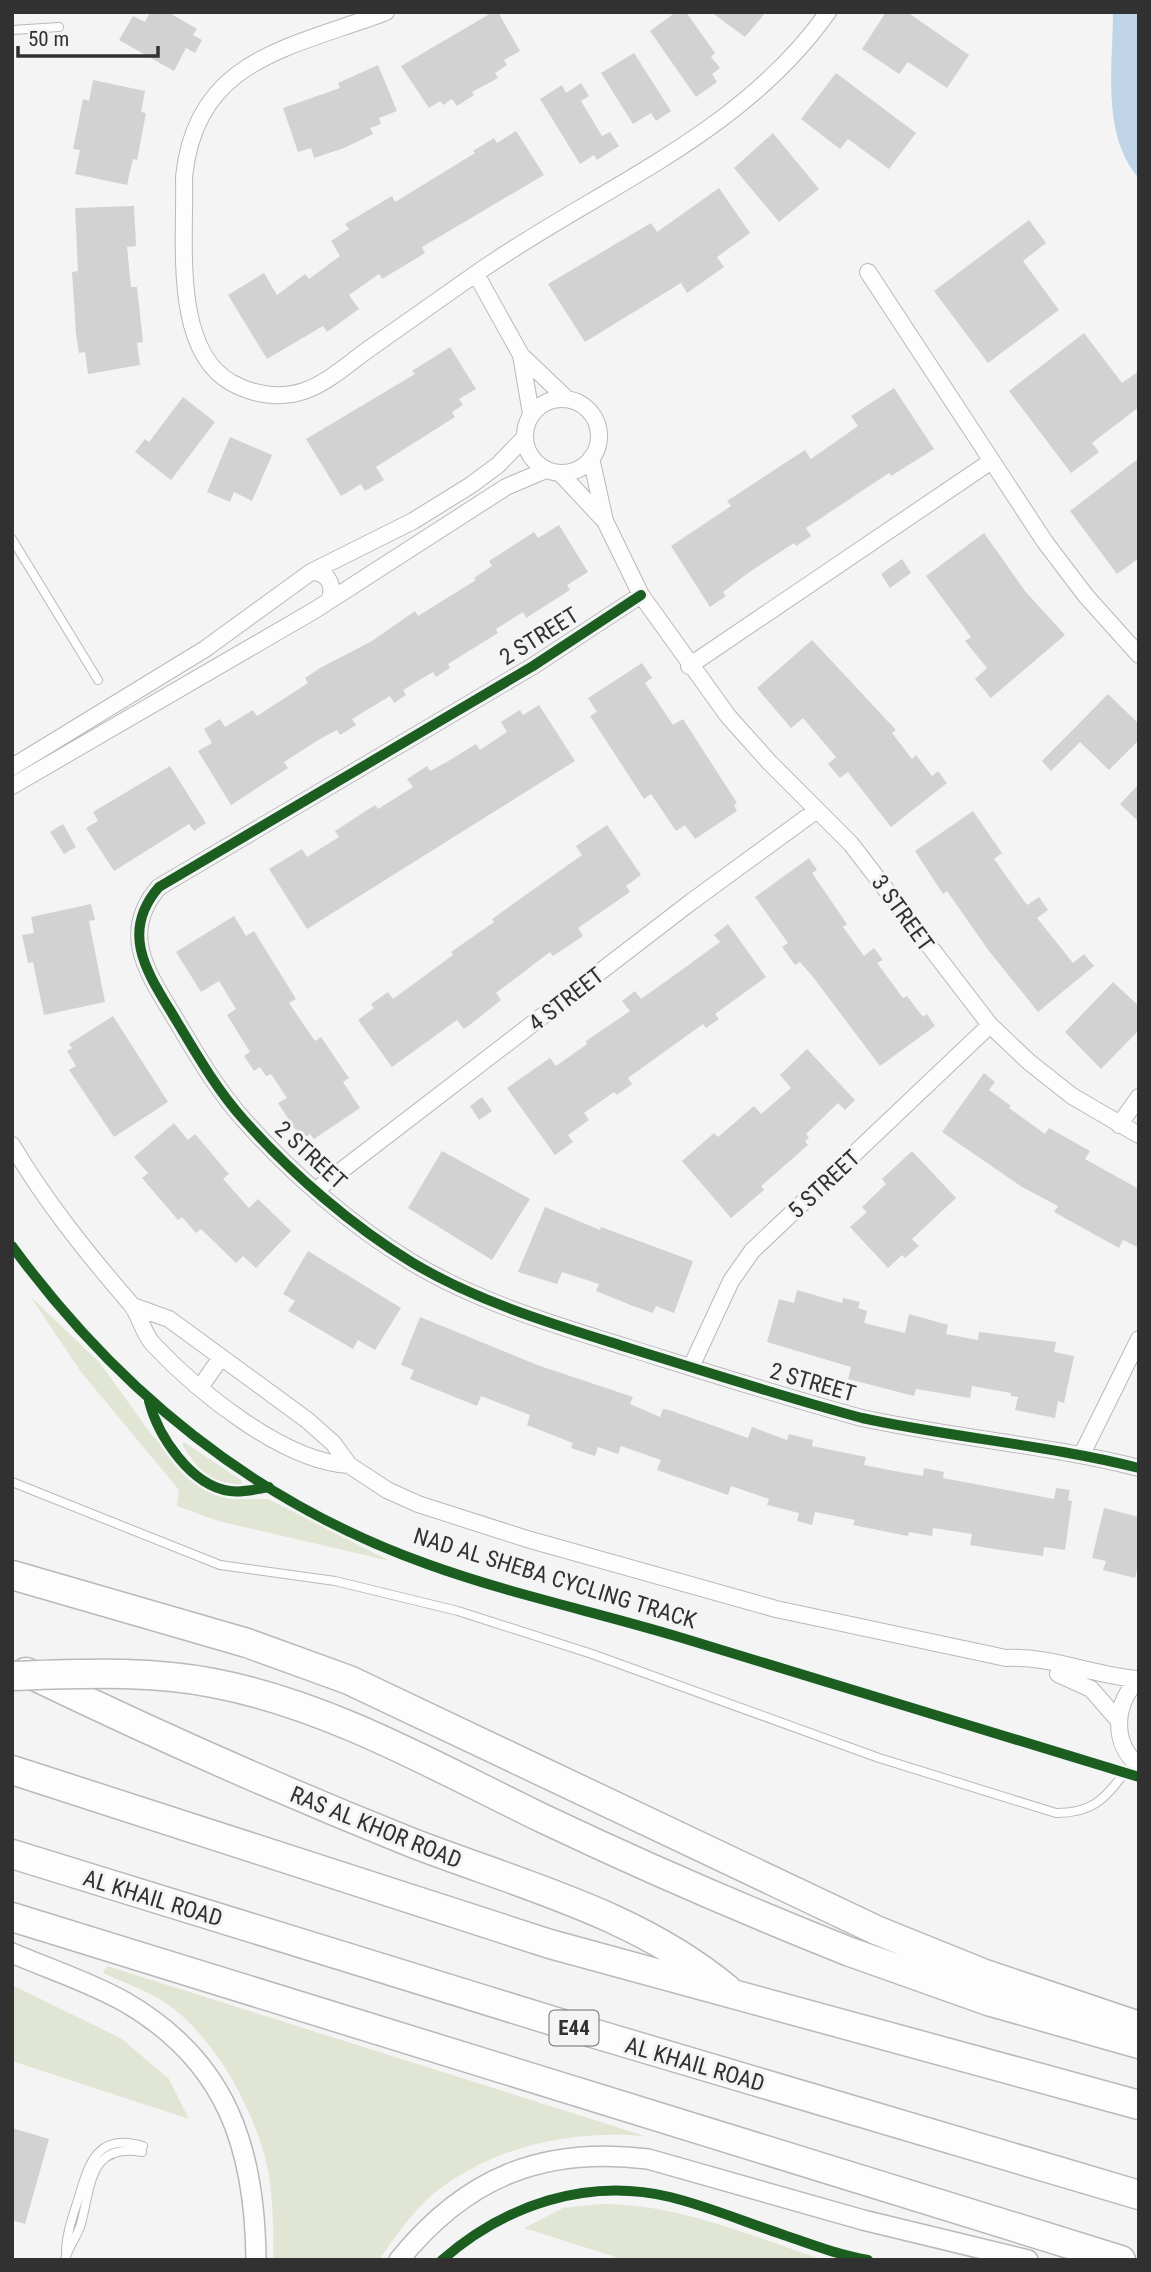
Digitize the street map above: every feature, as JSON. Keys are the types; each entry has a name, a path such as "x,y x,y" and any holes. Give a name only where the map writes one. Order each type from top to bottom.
{"highway":[{"path":"12,1575 247,1643 349,1680 876,1930 985,1974 1139,2026"},
{"name":"RAS AL KHOR ROAD","path":"12,1665 283,1789 408,1841 616,1919 678,1952 734,1995"},
{"path":"12,1676 139,1674 212,1683 282,1701 391,1744 686,1885 850,1952 988,2001 1139,2044"},
{"path":"12,1770 464,1917 734,1995 1139,2105"},
{"name":"AL KHAIL ROAD","path":"12,1854 579,2029 1139,2194"},
{"path":"12,1917 1121,2260"}],"street":[{"path":"386,12 232,75 208,101 195,129 184,177 187,296 195,342 215,371 239,386 266,394 303,391 333,375 476,274 697,138 772,75 828,12"},
{"path":"868,272 990,462 1066,571 1133,636 1139,655"},
{"path":"476,274 521,355 567,399 590,412 596,423 599,436 592,458 605,521"},
{"path":"521,355 531,414 525,437 527,450 535,462 553,472 605,521"},
{"path":"531,414 554,400 567,399"},
{"path":"12,767 205,649 311,572 413,521 471,485 498,465 525,437"},
{"path":"12,786 329,601 494,494 553,472 572,472 592,458"},
{"path":"689,666 990,462"},
{"name":"3 STREET","path":"605,521 641,595 689,666 770,764 817,810 884,884 938,960 990,1025 1029,1062 1072,1096 1139,1135"},
{"path":"311,572 318,572 330,580 332,594 329,601"},
{"name":"2 STREET","path":"641,595 533,666 159,887 142,911 138,941 148,970 200,1060 243,1120 316,1190 414,1263 464,1289 516,1311 862,1418 910,1429 1082,1454 1139,1468"},
{"name":"4 STREET","path":"316,1190 691,902 817,810"},
{"name":"5 STREET","path":"691,1367 731,1281 752,1251 990,1025"},
{"path":"1119,1125 1139,1097"},
{"path":"12,1145 65,1226 133,1306 140,1326 153,1343 201,1386 251,1424 298,1453 323,1462 349,1465"},
{"path":"133,1306 169,1319 220,1359 307,1420 333,1443 349,1465 387,1490 418,1504 527,1539 776,1609 1006,1658 1034,1659 1093,1673 1139,1679"},
{"path":"1082,1454 1139,1339"},
{"path":"201,1386 220,1359"},
{"path":"1006,1658 1019,1665 1082,1683 1099,1696 1119,1721"},
{"path":"1136,1764 1122,1743 1119,1721 1127,1693 1139,1679"},
{"path":"12,1953 122,2000 175,2038 207,2073 222,2097 244,2148 254,2212 256,2260"},
{"path":"400,2260 435,2220 488,2182 550,2160 615,2155 648,2159 863,2220 1028,2260"}],"lane":[{"path":"12,30 59,27"},
{"path":"12,539 98,680"},
{"path":"12,1482 198,1558 242,1569 335,1581 458,1611 592,1654 879,1758 1056,1813 1080,1813 1101,1800 1136,1764"},
{"path":"66,2257 77,2236 93,2177 101,2160 117,2151 143,2149"}],"green space":[{"path":"30,1296 100,1363 151,1434 206,1490 234,1499 268,1499 390,1561 218,1521 177,1506 179,1490 81,1372"},
{"path":"184,1442 241,1480 242,1484 222,1484 214,1481 199,1468 182,1444"},
{"path":"107,1966 645,2136 561,2139 507,2153 481,2164 456,2177 425,2201 379,2260 273,2260 272,2206 267,2165 249,2112 228,2072 186,2020 155,1996 103,1973"},
{"path":"12,1985 122,2039 169,2079 189,2119 12,2061"},
{"path":"599,2204 628,2205 685,2215 824,2260 625,2260 524,2228 563,2208"}],"water":[{"path":"1113,12 1139,12 1139,178 1127,161 1114,121 1111,77"}],"building":[{"path":"150,12 168,12 197,29 193,35 202,40 195,53 186,48 174,71 119,40 133,16 145,22"},
{"path":"493,12 498,12 520,51 504,60 507,65 495,73 498,78 472,92 474,95 457,106 452,99 443,105 440,101 429,108 401,66"},
{"path":"676,12 686,12 715,53 711,57 720,68 712,74 717,82 696,97 650,31"},
{"path":"711,12 766,12 745,37"},
{"path":"886,12 907,12 969,55 947,88 908,62 899,74 862,49"},
{"path":"634,53 671,111 656,121 651,113 633,124 601,73"},
{"path":"378,65 397,111 379,118 381,124 370,128 373,134 344,148 314,158 311,148 298,152 283,108 340,88 338,83"},
{"path":"836,73 916,133 889,169 848,139 840,149 801,119"},
{"path":"93,80 145,91 141,112 146,113 137,160 133,159 127,185 75,174 80,150 73,149 83,99 89,101"},
{"path":"581,83 589,96 581,101 602,136 610,132 619,146 597,160 594,155 580,164 540,99 562,85 566,93"},
{"path":"516,131 544,175 422,247 425,253 382,279 379,274 349,295 359,309 327,332 323,326 267,359 228,295 264,273 277,295 305,274 309,279 340,256 331,241 349,229 345,224 392,196 395,202 475,153 473,151 494,138 497,143"},
{"path":"773,133 819,189 779,222 734,168"},
{"path":"719,188 750,233 717,257 724,267 687,293 681,283 585,342 548,284 651,223 657,232"},
{"path":"134,206 136,246 127,247 131,287 137,287 143,342 137,343 140,365 88,374 85,352 79,353 76,334 72,272 78,271 75,208"},
{"path":"1029,220 1046,243 1023,261 1059,310 988,363 934,291"},
{"path":"1084,333 1122,383 1139,371 1139,407 1092,443 1099,452 1071,473 1009,391"},
{"path":"450,347 476,389 459,399 463,405 452,412 455,417 376,467 384,480 365,491 361,484 341,496 306,439 415,374 412,371"},
{"path":"894,388 934,449 891,476 889,473 806,528 811,536 796,546 794,543 748,573 723,592 726,596 710,607 671,546 731,506 727,501 805,450 811,459 858,426 851,416"},
{"path":"183,397 215,422 171,480 135,452 145,439 149,442"},
{"path":"230,437 272,455 252,501 234,492 230,502 207,492"},
{"path":"1139,458 1139,558 1117,574 1070,511"},
{"path":"559,525 588,572 567,585 570,590 526,618 523,612 496,629 498,633 448,664 450,668 436,677 433,672 403,690 406,695 394,703 390,696 352,719 356,725 340,735 337,730 320,739 284,762 288,768 231,805 198,751 212,743 204,729 220,719 225,727 253,710 257,716 308,683 305,678 320,668 372,641 415,611 418,616 476,580 474,578 492,566 489,561 534,532 538,538"},
{"path":"984,533 1025,591 1065,635 991,698 975,679 987,668 965,641 971,637 926,576"},
{"path":"902,559 911,573 890,588 881,574"},
{"path":"812,640 896,730 892,733 912,759 916,755 932,776 938,771 947,783 891,827 848,772 840,778 828,764 836,757 803,718 791,728 757,688"},
{"path":"642,663 652,678 645,683 673,725 683,719 737,803 734,805 737,811 695,839 685,825 676,831 651,794 644,799 590,716 597,712 588,698"},
{"path":"1108,694 1139,724 1139,740 1109,770 1080,742 1051,771 1042,761"},
{"path":"539,705 575,761 307,929 269,869 302,849 307,857 339,837 335,831 375,805 378,809 413,787 407,779 427,766 430,771 476,744 480,750 507,732 501,722 520,710 523,715"},
{"path":"170,766 206,823 194,831 189,824 114,871 86,828 98,821 93,812"},
{"path":"1139,784 1139,822 1120,804"},
{"path":"973,811 1002,853 994,859 1027,905 1039,897 1048,910 1037,918 1073,963 1084,954 1094,966 1038,1012 989,951 947,891 943,894 915,851"},
{"path":"63,824 76,847 64,854 50,832"},
{"path":"607,825 641,875 626,886 630,892 578,928 583,936 553,956 550,952 496,993 501,1000 464,1029 457,1020 392,1067 358,1020 374,1008 371,1004 388,992 393,999 453,955 451,952 494,922 492,919 582,855 576,846"},
{"path":"809,858 817,870 812,873 847,924 843,927 864,956 874,948 883,960 877,963 903,998 907,996 923,1017 927,1014 935,1026 880,1066 813,977 800,962 795,965 782,947 788,943 755,897"},
{"path":"91,904 95,920 89,921 105,1002 44,1015 33,962 28,963 22,935 34,933 31,917"},
{"path":"234,916 246,936 254,931 296,999 289,1003 315,1041 321,1037 349,1078 343,1082 360,1108 314,1139 310,1134 302,1140 278,1103 287,1098 271,1074 266,1076 260,1067 254,1071 244,1056 250,1052 227,1015 236,1009 219,981 201,992 176,952"},
{"path":"728,924 766,977 715,1014 719,1019 706,1028 703,1024 628,1078 632,1084 617,1095 614,1092 584,1113 589,1120 568,1135 573,1142 555,1155 507,1088 550,1058 556,1066 587,1044 586,1041 630,1011 622,1001 635,991 641,999 683,969 720,942 714,935"},
{"path":"1113,982 1139,1006 1139,1030 1101,1069 1065,1032"},
{"path":"113,1016 168,1102 114,1137 69,1070 76,1066 67,1051 72,1048 69,1044"},
{"path":"807,1049 855,1100 845,1110 838,1103 806,1134 809,1138 805,1141 808,1145 761,1186 764,1190 731,1218 682,1161 714,1133 718,1137 754,1106 761,1114 791,1088 780,1075"},
{"path":"984,1073 995,1082 989,1090 1011,1106 1009,1108 1045,1134 1049,1128 1090,1151 1085,1159 1139,1189 1139,1248 1123,1240 1119,1248 1054,1212 1058,1206 1022,1187 942,1132"},
{"path":"482,1097 492,1111 479,1120 470,1106"},
{"path":"174,1123 188,1140 195,1134 229,1174 223,1179 249,1208 258,1199 291,1231 256,1268 243,1256 236,1263 201,1229 196,1233 182,1217 178,1220 142,1178 148,1173 134,1157"},
{"path":"442,1151 530,1199 492,1260 408,1208"},
{"path":"912,1151 956,1198 912,1239 919,1246 905,1258 902,1255 888,1268 850,1227 867,1212 862,1207 886,1184 882,1179"},
{"path":"545,1207 600,1230 601,1227 693,1261 674,1313 656,1306 653,1313 633,1306 596,1291 599,1284 562,1272 557,1284 518,1272"},
{"path":"308,1251 401,1308 375,1350 358,1340 353,1349 288,1311 295,1301 283,1294"},
{"path":"797,1290 842,1303 843,1298 860,1302 858,1308 867,1311 864,1323 905,1333 909,1314 948,1325 946,1334 978,1340 979,1332 1056,1342 1054,1352 1074,1356 1064,1403 1058,1401 1055,1418 1015,1410 1018,1397 1011,1396 1011,1393 972,1386 970,1398 916,1389 914,1396 848,1379 851,1367 767,1342 779,1299 794,1303"},
{"path":"420,1317 540,1366 633,1397 630,1404 660,1417 663,1409 669,1410 748,1438 752,1427 787,1440 789,1434 813,1440 812,1446 866,1457 864,1465 900,1472 923,1476 924,1468 944,1472 943,1478 1054,1499 1056,1488 1070,1490 1068,1500 1072,1501 1065,1550 1044,1547 1043,1556 970,1545 972,1534 933,1528 932,1536 909,1532 908,1536 853,1525 855,1520 815,1512 812,1525 797,1521 799,1513 767,1505 769,1499 731,1486 728,1495 657,1470 661,1460 621,1446 618,1454 598,1447 595,1456 571,1448 573,1443 527,1425 530,1415 481,1396 477,1406 410,1379 414,1370 401,1365"},
{"path":"1104,1508 1139,1517 1139,1562 1135,1578 1103,1570 1106,1561 1092,1558"},
{"path":"12,2128 49,2139 25,2224 12,2220"}],"cycle path":[{"path":"641,595 533,666 159,887 147,904 139,938 142,954 156,987 234,1109 302,1179 345,1216 390,1248 465,1290 546,1322 862,1418 1070,1453 1139,1468"},
{"name":"NAD AL SHEBA CYCLING TRACK","path":"12,1246 98,1349 145,1395 196,1437 249,1475 305,1509 364,1539 490,1585 679,1637 1139,1777"},
{"path":"149,1401 168,1444 202,1480 230,1491 269,1487"},
{"path":"442,2260 493,2224 520,2211 548,2200 608,2191 670,2197 824,2249 868,2260"}]}
